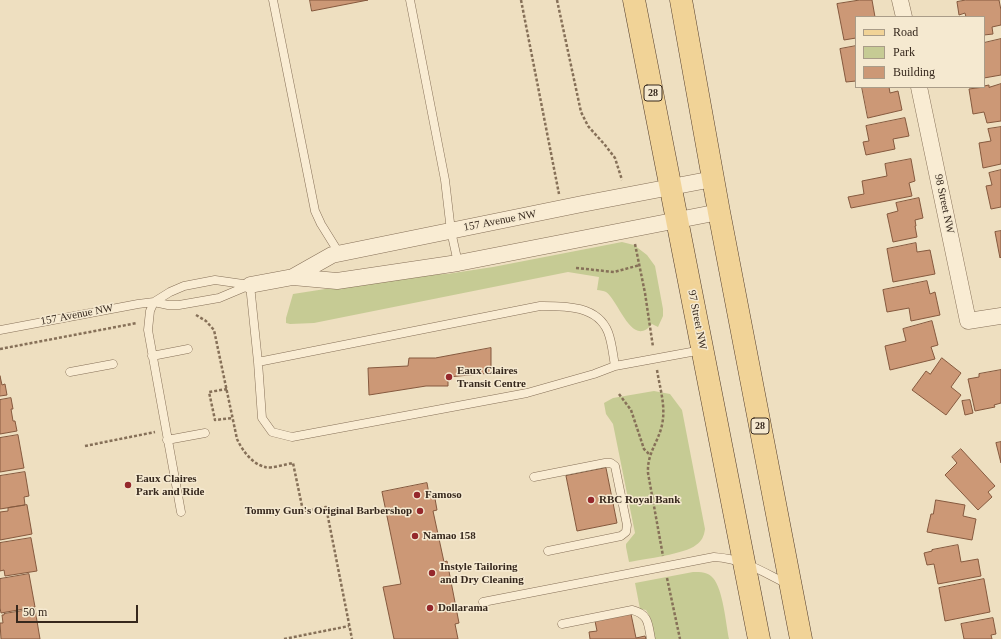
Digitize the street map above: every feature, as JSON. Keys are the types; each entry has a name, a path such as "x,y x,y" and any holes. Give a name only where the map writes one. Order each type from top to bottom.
{"main road":[{"name":"97 Street NW","path":"634,0 759,639"},
{"path":"681,0 719,212"},
{"name":"28","path":"719,212 801,639"}],"street":[{"path":"900,0 904,16"},
{"name":"98 Street NW","path":"919,88 968,321 1001,316"},
{"name":"157 Avenue NW","path":"293,277 332,255 340,253 713,179"},
{"name":"157 Avenue NW","path":"250,285 293,277 337,280 458,263 719,212"}],"lane":[{"path":"273,0 316,210 321,224 340,253"},
{"path":"410,0 445,180 451,230 458,263"},
{"name":"157 Avenue NW","path":"154,302 170,292 184,286 215,280 250,285"},
{"path":"250,285 262,418 272,432 292,437 527,392 594,374 615,366 703,350"},
{"name":"157 Avenue NW","path":"0,330 138,304 154,302 168,305 179,305 219,298 250,285"},
{"path":"154,302 150,311 148,330 181,512"},
{"path":"258,362 540,306 555,306 587,310 600,320 608,332 615,366"},
{"path":"152,356 188,349"},
{"path":"70,372 113,364"},
{"path":"167,440 204,433"},
{"path":"534,477 611,463 615,466 627,525 626,532 620,536 548,551"},
{"path":"483,602 714,557 728,558 745,562 791,587"},
{"path":"562,624 632,610 640,612 648,621 651,639"}],"path":[{"path":"521,0 560,194"},
{"path":"556,0 580,112 588,126 615,158 623,184"},
{"path":"636,249 651,332"},
{"path":"576,268 614,272 640,265"},
{"path":"192,312 206,321 214,330 237,439 242,450 256,463 266,468 293,463 303,511 326,507 352,639"},
{"path":"0,349 148,321"},
{"path":"215,420 209,392 227,389"},
{"path":"660,389 664,411 662,425 659,436 650,454 648,464 650,488 663,557"},
{"path":"620,394 631,410 644,449 650,454"},
{"path":"209,422 233,418"},
{"path":"85,446 166,430"},
{"path":"668,581 680,639"},
{"path":"284,639 349,626"}],"green space":[{"path":"622,242 634,245 647,255 655,266 663,309 663,316 658,327 652,324 645,330 638,331 626,321 611,297 606,292 597,290 599,277 568,272 314,323 286,323 293,294 415,275 447,274 493,267"},
{"path":"654,391 670,394 682,410 705,529 701,540 691,548 664,556 629,562 626,544 635,533 613,424 606,414 604,403 613,398"},
{"path":"693,572 707,573 716,583 722,598 729,639 654,639 650,617 646,610 640,609 635,583"}],"building":[{"path":"310,0 368,0 312,11"},
{"path":"860,0 872,0 875,16 855,16 855,38 844,40 837,4"},
{"path":"966,0 999,0 1001,25 992,27 993,34 985,35 985,16 966,16 965,13 959,15 957,2"},
{"path":"1001,39 1001,75 985,78 985,43"},
{"path":"855,46 855,81 846,82 840,49"},
{"path":"1001,84 1001,121 987,123 984,112 973,114 969,89 985,88 985,86 989,85 989,87"},
{"path":"862,88 889,88 890,93 898,91 902,110 868,118"},
{"path":"905,118 909,136 893,139 895,149 866,155 863,142 869,141 866,126"},
{"path":"1001,127 1001,164 983,168 979,143 991,141 988,129"},
{"path":"911,159 915,181 909,183 912,196 851,208 848,197 864,194 862,181 887,176 885,164"},
{"path":"1001,170 1001,207 991,209 986,186 992,185 989,173"},
{"path":"919,198 923,218 915,220 917,237 893,242 887,214 898,211 896,203"},
{"path":"1001,231 1001,257 1000,258 995,232"},
{"path":"916,243 917,252 930,250 935,274 893,282 887,249"},
{"path":"927,281 930,294 935,292 940,315 911,321 909,308 887,312 883,290"},
{"path":"932,321 938,345 931,347 935,359 890,370 885,346 906,341 903,329"},
{"path":"491,348 491,373 448,377 448,386 426,386 369,395 368,368 408,366 409,358 435,358"},
{"path":"942,358 961,373 951,387 961,395 946,415 912,390 926,371 930,374"},
{"path":"1001,370 1001,403 994,405 995,407 975,411 968,379 979,377 979,374"},
{"path":"0,376 2,385 5,384 7,395 0,396"},
{"path":"11,398 13,421 15,421 17,431 0,434 0,400"},
{"path":"970,400 973,413 965,415 962,401"},
{"path":"18,435 24,468 0,472 0,438"},
{"path":"1001,442 1001,463 996,443"},
{"path":"961,449 995,486 988,492 992,497 978,510 945,475 957,463 952,457"},
{"name":"RBC Royal Bank","path":"606,468 617,523 577,531 566,476"},
{"path":"25,472 29,496 24,497 25,505 0,509 0,476"},
{"name":"Namao 158","path":"427,483 429,494 434,493 437,510 433,511 444,562 447,561 459,623 455,624 458,639 394,639 383,587 401,584 382,492"},
{"path":"936,500 965,505 963,516 976,519 972,540 927,532"},
{"path":"27,505 32,534 0,540 0,512 8,511 8,508"},
{"path":"31,538 37,571 5,576 4,570 0,571 0,543"},
{"path":"958,545 961,562 978,559 981,576 938,584 934,564 927,565 924,553"},
{"path":"29,574 35,607 1,613 0,579"},
{"path":"984,579 990,612 945,621 939,588"},
{"path":"35,609 40,639 1,639 0,623 3,623 2,615"},
{"path":"631,614 636,638 645,636 646,639 590,639 589,632 597,631 595,621"},
{"path":"993,618 996,634 991,635 992,639 964,639 961,624"}],"place":[{"name":"Eaux Claires Transit Centre","path":"449,377"},
{"name":"Eaux Claires Park and Ride","path":"128,485"},
{"name":"Famoso","path":"417,495"},
{"name":"RBC Royal Bank","path":"591,500"},
{"name":"Tommy Gun's Original Barbershop","path":"420,511"},
{"name":"Namao 158","path":"415,536"},
{"name":"Instyle Tailoring and Dry Cleaning","path":"432,573"},
{"name":"Dollarama","path":"430,608"}]}
